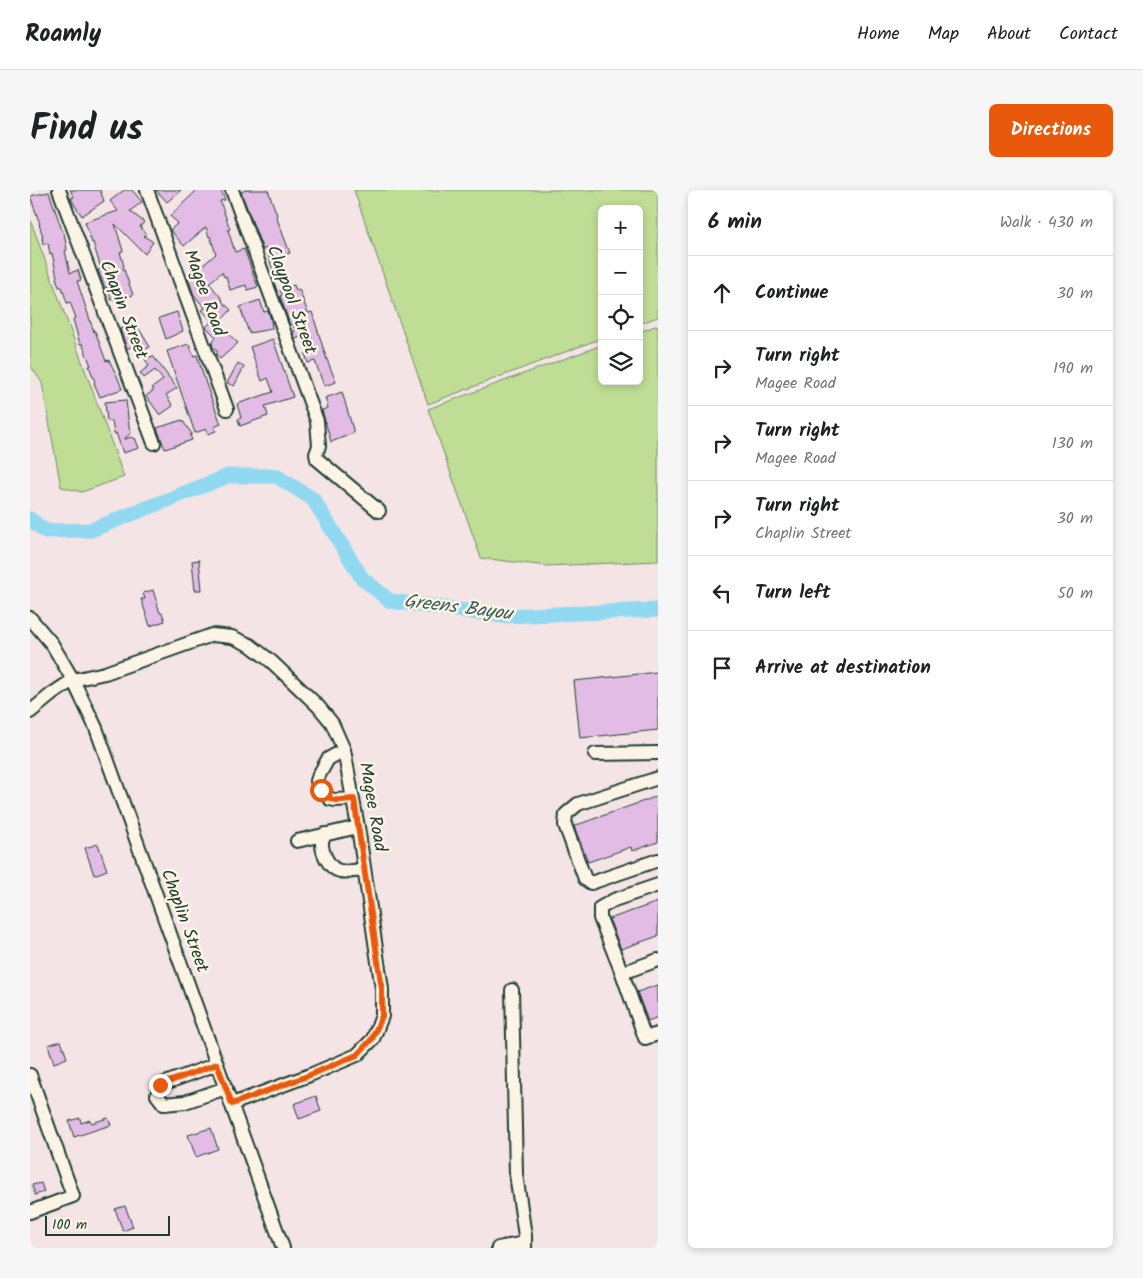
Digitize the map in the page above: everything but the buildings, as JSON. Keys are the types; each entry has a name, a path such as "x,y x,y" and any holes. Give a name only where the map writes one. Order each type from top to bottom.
{"street":[{"name":"Chapin Street","path":"59,190 154,443"},
{"name":"Magee Road","path":"147,190 227,409"},
{"name":"Claypool Street","path":"232,190 317,421 319,446 316,454 318,459 379,511"},
{"name":"Chaplin Street","path":"30,618 52,644 74,680 96,728 283,1248"},
{"name":"Magee Road","path":"30,712 52,694 74,680 105,673 212,636 232,637 250,645 272,662 318,706 332,723 344,750 354,799 382,989 382,1016 372,1039 357,1055 232,1104"},
{"path":"344,750 328,759 318,775 317,781 321,790 330,799 354,799"},
{"path":"595,754 658,753"},
{"path":"658,778 578,804 566,814 565,825 585,879 591,883 658,860"},
{"path":"297,840 358,827"},
{"path":"326,834 322,842 323,851 332,866 338,871 364,870"},
{"path":"658,885 614,900 600,908 600,918 645,1038 658,1034"},
{"path":"622,973 658,960"},
{"path":"498,1248 525,1246 516,1174 512,990"},
{"path":"217,1064 160,1085 157,1095 164,1104 185,1102 226,1088"},
{"path":"30,1212 73,1196 31,1082"}],"green space":[{"path":"354,190 658,190 658,317 643,323 643,205 598,205 598,340 428,404"},
{"path":"30,219 124,477 82,492 61,487 42,383 30,365"},
{"path":"658,325 658,561 547,566 481,558 428,409 598,346 598,385 643,385 643,331"}],"waterway":[{"name":"Greens Bayou","path":"30,519 45,531 91,530 228,476 276,476 313,499 362,578 390,601 503,616 658,610"}],"route":[{"path":"160,1085 217,1064 232,1104 357,1055 372,1039 382,1016 382,989 354,799 330,799 321,790"}]}
